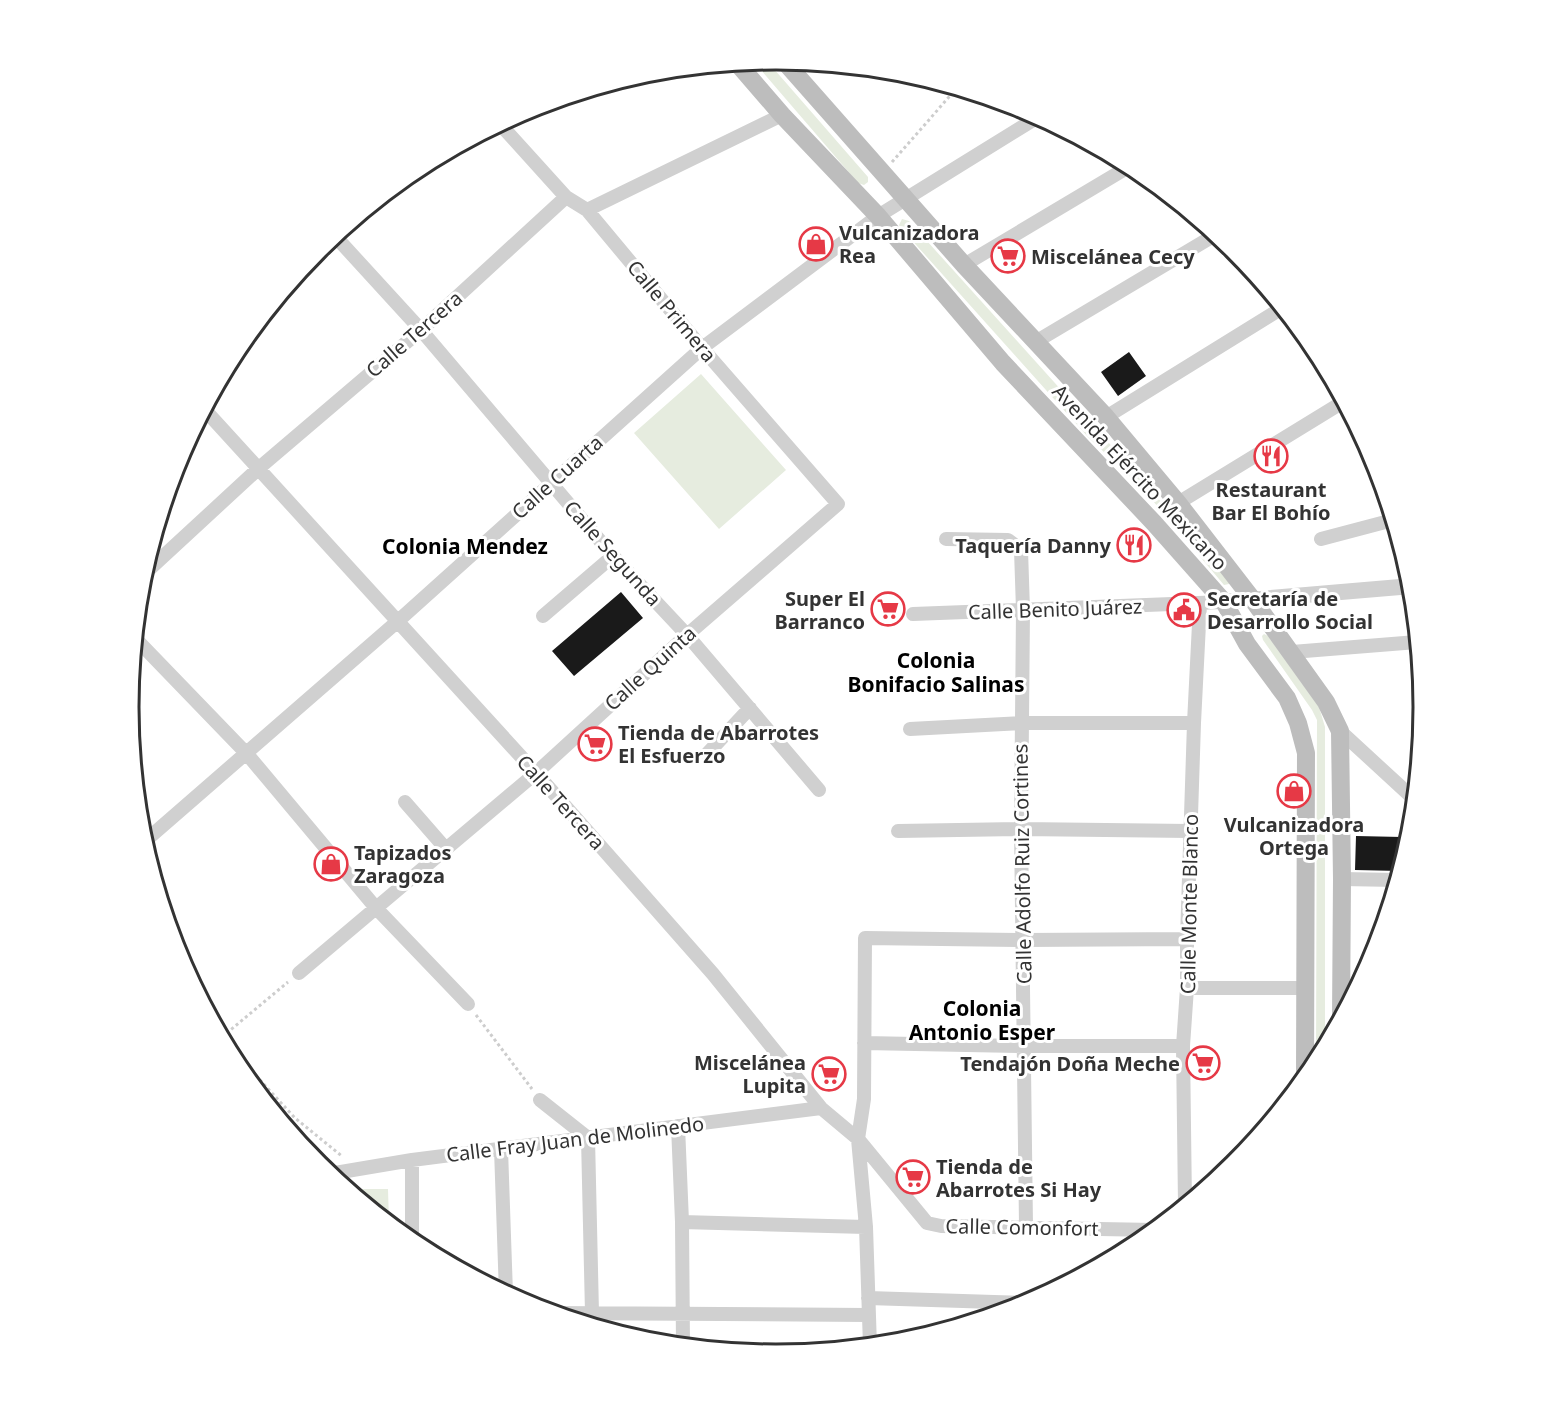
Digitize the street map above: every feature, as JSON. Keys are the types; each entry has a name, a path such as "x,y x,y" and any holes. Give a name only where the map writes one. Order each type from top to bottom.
{"main road":[{"name":"Avenida Ejército Mexicano","path":"793,71 964,265 1106,417 1179,502 1254,600 1326,702 1340,731 1342,879 1349,985"},
{"name":"Avenida Ejército Mexicano","path":"744,72 782,115 878,216 1002,363 1224,602 1247,644 1287,698 1298,723 1306,753 1305,1062"}],"street":[{"path":"587,210 782,115"},
{"name":"Calle Cuarta","path":"152,835 398,621 702,348 878,216 1029,123"},
{"name":"Calle Primera","path":"506,131 566,197 587,210 702,348 838,504"},
{"path":"964,265 1120,172"},
{"name":"Calle Tercera","path":"156,563 259,468 421,330 566,197"},
{"path":"1036,341 1207,239"},
{"name":"Calle Segunda","path":"341,243 421,330 613,556 687,635 819,790"},
{"path":"1106,417 1275,312"},
{"path":"1179,502 1337,406"},
{"name":"Calle Tercera","path":"210,416 536,772 713,974 821,1108 858,1139"},
{"name":"Calle Quinta","path":"298,973 536,772 687,635 838,504"},
{"path":"1321,539 1385,522"},
{"name":"Calle Adolfo Ruiz Cortines","path":"946,539 996,538 1008,540 1021,550 1023,610 1021,829 1026,1226"},
{"path":"543,616 613,556"},
{"name":"Calle Benito Juárez","path":"913,614 1200,604 1402,587"},
{"name":"Calle Monte Blanco","path":"1185,1195 1183,1046 1200,604"},
{"path":"1292,652 1410,643"},
{"path":"142,645 247,754 376,908 468,1004"},
{"path":"707,754 750,708"},
{"path":"910,729 1021,723 1194,723"},
{"path":"1340,731 1408,793"},
{"path":"405,802 446,849"},
{"path":"898,831 1021,829 1190,831"},
{"path":"1342,879 1389,880"},
{"path":"869,1337 866,1227 858,1139 864,1099 865,938 1187,939"},
{"path":"1187,988 1305,988"},
{"path":"864,1042 1023,1046 1183,1046"},
{"path":"540,1100 588,1138 592,1313"},
{"name":"Calle Fray Juan de Molinedo","path":"341,1172 412,1160 821,1108"},
{"path":"678,1126 683,1337"},
{"name":"Calle Comonfort","path":"858,1139 927,1223 941,1226 1141,1230"},
{"path":"501,1149 506,1284"},
{"path":"412,1160 412,1230"},
{"path":"681,1221 866,1227"},
{"path":"868,1298 1004,1302"},
{"path":"578,1313 868,1315"}],"path":[{"path":"882,172 951,95"},
{"path":"229,1033 298,973"},
{"path":"468,1004 540,1100"},
{"path":"260,1080 295,1118 359,1170"}],"shaded area":[{"path":"775,70 868,177 868,182 864,185 858,183 761,71"},
{"path":"902,219 909,221 1144,482 1230,581 1229,584 1224,585 1142,488 1088,437 900,227"},
{"path":"701,374 786,470 719,529 634,433"},
{"path":"1264,634 1268,636 1319,707 1325,727 1325,1031 1316,1045 1317,720 1262,636"},
{"path":"360,1189 388,1189 389,1214"}],"building":[{"path":"1129,352 1146,376 1118,396 1101,372"},
{"path":"621,592 643,618 574,676 552,651"},
{"path":"1356,836 1400,837 1391,871 1355,870"}],"place":[{"name":"Vulcanizadora Rea","path":"816,244"},
{"name":"Miscelánea Cecy","path":"1008,256"},
{"name":"Restaurant Bar El Bohío","path":"1271,456"},
{"name":"Taquería Danny","path":"1134,545"},
{"name":"Super El Barranco","path":"888,609"},
{"name":"Secretaría de Desarrollo Social","path":"1184,610"},
{"name":"Tienda de Abarrotes El Esfuerzo","path":"595,744"},
{"name":"Vulcanizadora Ortega","path":"1294,791"},
{"name":"Tapizados Zaragoza","path":"331,864"},
{"name":"Tendajón Doña Meche","path":"1203,1063"},
{"name":"Miscelánea Lupita","path":"829,1074"},
{"name":"Tienda de Abarrotes Si Hay","path":"913,1177"}],"district":[{"name":"Colonia Mendez","path":"465,546"},
{"name":"Colonia Bonifacio Salinas","path":"936,672"},
{"name":"Colonia Antonio Esper","path":"982,1020"}]}
